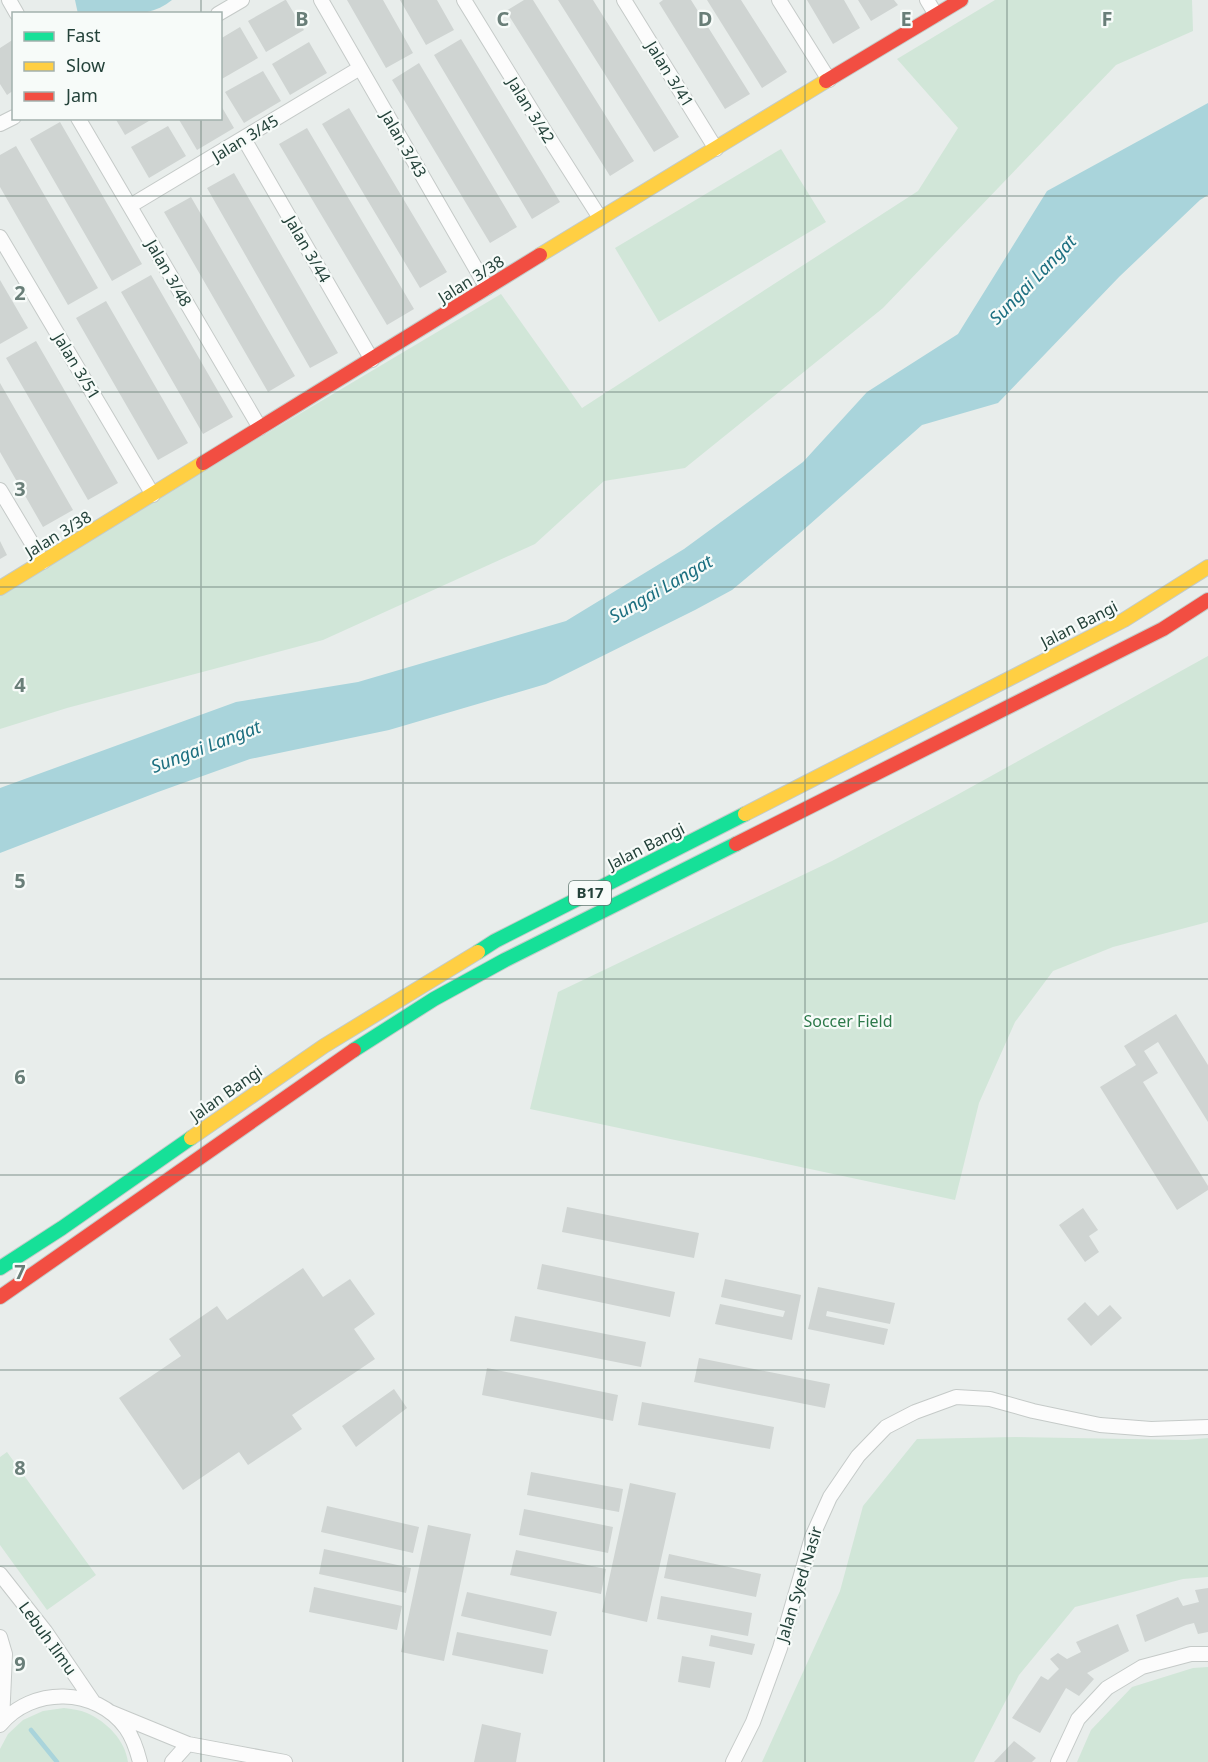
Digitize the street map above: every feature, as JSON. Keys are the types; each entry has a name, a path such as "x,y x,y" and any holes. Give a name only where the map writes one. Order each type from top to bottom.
{"main road":[{"name":"Jalan 3/38","path":"0,588 600,218 961,0"},
{"name":"Jalan Bangi","path":"0,1268 62,1228 324,1046 495,942 1124,620 1208,567"},
{"name":"B17","path":"0,1297 334,1063 434,999 505,960 1163,628 1208,600"}],"street":[{"path":"221,12 242,0"},
{"name":"Jalan 3/43","path":"321,0 487,288"},
{"name":"Jalan 3/42","path":"464,0 600,218"},
{"name":"Jalan 3/41","path":"624,0 716,149"},
{"path":"779,0 829,80"},
{"path":"927,0 936,15"},
{"name":"Jalan 3/45","path":"130,206 360,68"},
{"name":"Jalan 3/48","path":"79,120 260,428"},
{"name":"Jalan 3/44","path":"244,139 372,360"},
{"name":"Jalan 3/51","path":"0,237 153,495"},
{"path":"0,490 43,562"},
{"name":"Jalan Syed Nasir","path":"733,1762 753,1722 780,1648 812,1537 830,1497 858,1456 886,1427 915,1412 956,1397 990,1399 1100,1425 1151,1429 1208,1427"},
{"name":"Lebuh Ilmu","path":"0,1574 45,1631 94,1703"},
{"path":"0,1637 5,1654 1,1724"},
{"path":"1058,1762 1078,1719 1107,1689 1142,1667 1191,1654 1208,1654"},
{"path":"1,1724 18,1709 36,1700 55,1696 75,1697 188,1744 285,1762"},
{"path":"110,1712 125,1727 136,1746 140,1762"},
{"path":"172,1762 188,1744"}],"green space":[{"path":"995,0 1192,0 1193,31 1116,65 883,308 685,468 604,481 535,544 323,640 67,708 0,729 0,592 501,294 582,408 918,191 958,128 897,59"},
{"path":"781,149 826,222 659,322 615,248"},
{"name":"Soccer Field","path":"1208,656 1208,922 1113,947 1053,971 1015,1022 979,1103 955,1200 530,1109 558,992 832,861 955,796"},
{"path":"1015,1437 1186,1440 1208,1438 1208,1577 1183,1579 1075,1607 1019,1675 974,1762 762,1762 840,1591 863,1506 917,1439"},
{"path":"7,1452 96,1575 47,1610 0,1545 0,1457"},
{"path":"1208,1667 1208,1762 1077,1762 1091,1730 1132,1687 1193,1668"},
{"path":"64,1708 87,1713 101,1721 119,1739 128,1762 0,1762 0,1749 8,1734 23,1720 43,1711"}],"water":[{"path":"75,0 172,0 162,7 147,12 78,12"},
{"name":"Sungai Langat","path":"1208,103 1208,195 1119,277 998,403 922,425 732,590 546,684 389,730 250,759 0,853 0,788 236,702 358,682 566,621 684,549 803,462 867,392 958,334 1047,191"}],"building":[{"path":"285,0 304,30 266,52 248,21"},
{"path":"347,0 383,0 413,53 386,68"},
{"path":"400,0 437,0 454,30 426,45"},
{"path":"524,0 533,0 634,161 610,176 506,11"},
{"path":"558,0 593,0 679,137 654,152"},
{"path":"663,0 691,0 750,94 725,109 659,3"},
{"path":"707,0 741,0 787,72 762,88"},
{"path":"807,0 844,0 860,28 833,44"},
{"path":"858,0 894,0 898,5 871,21"},
{"path":"240,27 258,58 222,79 222,38"},
{"path":"461,39 560,202 532,219 434,55"},
{"path":"12,40 12,91 7,95 0,84 0,48"},
{"path":"309,42 327,73 290,95 272,64"},
{"path":"419,63 517,227 490,243 392,80"},
{"path":"263,71 281,101 244,123 225,92"},
{"path":"222,107 234,128 197,150 179,120 222,120"},
{"path":"349,108 447,272 420,288 322,124"},
{"path":"116,120 151,120 125,135"},
{"path":"60,122 142,264 112,281 30,139"},
{"path":"168,126 186,156 149,178 131,147"},
{"path":"307,128 414,309 387,325 279,144"},
{"path":"16,146 98,288 68,305 0,187 0,155"},
{"path":"234,173 338,353 310,368 207,188"},
{"path":"191,197 295,376 268,392 164,212"},
{"path":"151,275 233,417 203,434 121,292"},
{"path":"0,280 28,328 0,344"},
{"path":"106,301 188,443 158,460 76,318"},
{"path":"36,341 118,483 88,500 6,358"},
{"path":"0,383 73,510 43,527 0,452"},
{"path":"0,541 7,555 0,559"},
{"path":"1176,1014 1208,1065 1208,1122 1158,1042 1144,1051 1158,1073 1143,1082 1208,1186 1208,1190 1177,1210 1100,1087 1136,1065 1124,1046"},
{"path":"567,1207 699,1233 694,1258 562,1232"},
{"path":"1083,1208 1098,1230 1089,1236 1099,1252 1085,1262 1059,1225"},
{"path":"542,1264 675,1292 670,1317 537,1289"},
{"path":"303,1268 323,1297 350,1279 375,1314 354,1329 375,1359 292,1415 302,1429 248,1465 239,1452 183,1490 119,1398 181,1356 169,1339 217,1306 227,1320"},
{"path":"725,1279 801,1295 792,1340 715,1324 720,1304 783,1317 785,1311 721,1297"},
{"path":"818,1287 895,1303 890,1324 827,1311 826,1316 888,1329 884,1345 808,1329"},
{"path":"1085,1302 1098,1316 1110,1305 1122,1318 1091,1346 1067,1319"},
{"path":"515,1316 646,1342 641,1367 510,1341"},
{"path":"699,1358 830,1384 825,1408 694,1382"},
{"path":"487,1368 618,1395 613,1421 482,1395"},
{"path":"394,1389 407,1408 356,1447 342,1426"},
{"path":"642,1402 774,1427 770,1449 638,1425"},
{"path":"531,1472 623,1489 619,1512 527,1495"},
{"path":"630,1483 676,1493 647,1622 602,1612"},
{"path":"327,1506 419,1527 413,1553 321,1532"},
{"path":"524,1509 613,1527 608,1553 519,1535"},
{"path":"428,1525 471,1534 444,1661 401,1652"},
{"path":"324,1549 411,1568 406,1593 319,1574"},
{"path":"516,1550 606,1569 601,1594 510,1575"},
{"path":"669,1554 761,1574 756,1597 664,1578"},
{"path":"314,1587 402,1606 397,1630 309,1612"},
{"path":"1208,1588 1208,1632 1198,1634 1194,1623 1145,1642 1136,1615 1178,1597 1183,1606 1199,1602 1195,1590"},
{"path":"467,1592 557,1612 551,1636 461,1616"},
{"path":"661,1596 752,1613 748,1636 657,1619"},
{"path":"1118,1624 1129,1651 1087,1673 1094,1679 1079,1696 1066,1688 1040,1733 1012,1718 1041,1676 1048,1680 1059,1669 1050,1659 1058,1653 1067,1659 1081,1652 1076,1642"},
{"path":"457,1632 548,1650 543,1674 452,1655"},
{"path":"711,1635 755,1644 752,1655 709,1646"},
{"path":"682,1656 715,1662 710,1688 678,1682"},
{"path":"482,1724 521,1733 516,1762 474,1762"},
{"path":"1014,1741 1036,1758 1032,1762 994,1762"}],"waterway":[{"path":"31,1730 57,1762"}],"traffic: fast":[{"path":"478,952 495,941 745,814"},
{"path":"354,1050 434,999 505,960 736,844"},
{"path":"0,1268 62,1228 191,1138"}],"traffic: slow":[{"path":"540,255 826,81"},
{"path":"0,588 203,463"},
{"path":"745,814 1124,620 1208,567"},
{"path":"191,1138 324,1046 478,952"}],"traffic: jam":[{"path":"826,81 961,0"},
{"path":"203,463 540,255"},
{"path":"736,844 1163,629 1208,600"},
{"path":"0,1297 354,1050"}]}
